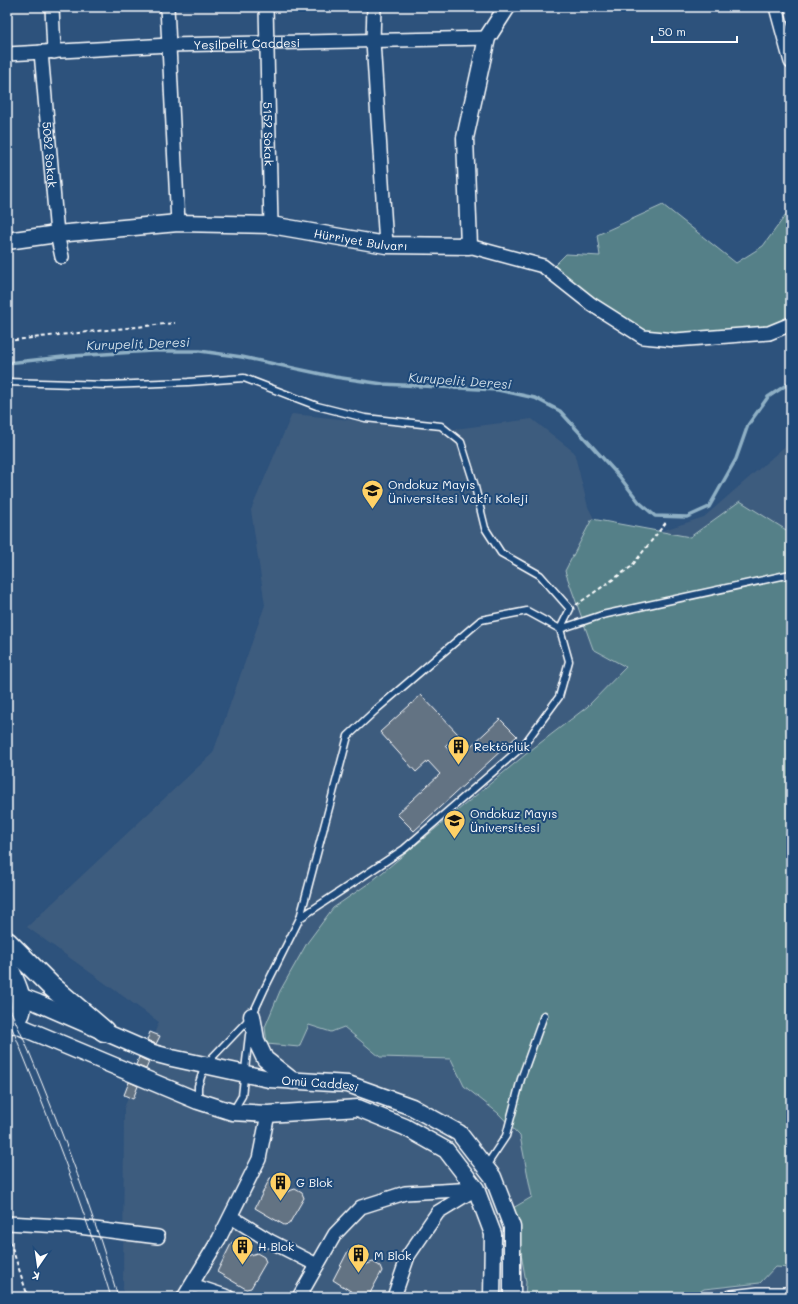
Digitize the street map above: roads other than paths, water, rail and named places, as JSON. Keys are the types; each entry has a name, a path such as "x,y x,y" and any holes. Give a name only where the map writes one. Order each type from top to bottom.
{"main road":[{"path":"7,942 50,985 104,1031"},
{"path":"7,966 13,993 21,1006 19,1015 9,1022"}],"street":[{"name":"5082 Sokak","path":"52,7 47,52 57,234 62,257"},
{"path":"167,7 178,223"},
{"name":"5152 Sokak","path":"266,7 271,225"},
{"path":"374,7 374,41 386,245"},
{"path":"507,7 487,38 465,138 470,246 543,266 591,304 643,336 675,340 769,332 791,324"},
{"path":"776,7 791,62"},
{"name":"Yeşilpelit Caddesi","path":"7,54 169,45 487,38"},
{"name":"Hürriyet Bulvarı","path":"7,241 57,234 178,223 271,225 386,245 470,246"},
{"name":"Omü Caddesi","path":"13,993 153,1052 172,1058 269,1079 348,1084 412,1107 459,1133 493,1177 512,1226 512,1297"},
{"path":"252,1016 256,1040 265,1059 292,1081"},
{"name":"Omü Caddesi","path":"9,1022 198,1101 232,1112 268,1114 358,1108 405,1127 446,1150 476,1189 493,1234 492,1297"},
{"path":"184,1297 231,1217 259,1159 268,1114"},
{"path":"287,1297 300,1294 335,1234 361,1207 405,1193 476,1189"},
{"path":"394,1297 408,1256 438,1212 476,1189"},
{"path":"231,1217 270,1241 317,1265"},
{"path":"7,1223 79,1227 158,1237"},
{"path":"192,1285 228,1297"},
{"path":"731,1297 791,1294"}],"lane":[{"path":"7,382 107,385 244,378 317,406 344,413 365,418 441,426 461,442 474,484 484,528 501,553 540,575 570,609 560,629 569,661 559,697 523,746 404,849 300,918"},
{"path":"198,1101 198,1086 205,1065 252,1016 300,918 348,736 378,708 481,620 527,611 560,629 602,614 791,574"},
{"path":"486,1167 506,1136 521,1079 544,1015"},
{"path":"232,1112 242,1096 252,1016"}],"waterway":[{"name":"Kurupelit Deresi","path":"7,363 72,356 152,351 200,351 242,357 335,377 383,384 498,390 535,398 560,411 619,476 639,502 655,516 687,517 709,507 736,459 748,425 768,397 791,382"}],"tram line":[{"path":"7,1002 30,1054 66,1144 99,1235 118,1297"},
{"path":"8,1018 76,1191 111,1297"}],"place":[{"name":"Ondokuz Mayıs Üniversitesi Vakfı Koleji","path":"373,510"},
{"name":"Rektörlük","path":"459,766"},
{"name":"Ondokuz Mayıs Üniversitesi","path":"455,840"},
{"name":"G Blok","path":"280,1202"},
{"name":"H Blok","path":"242,1266"},
{"name":"M Blok","path":"358,1274"}]}
